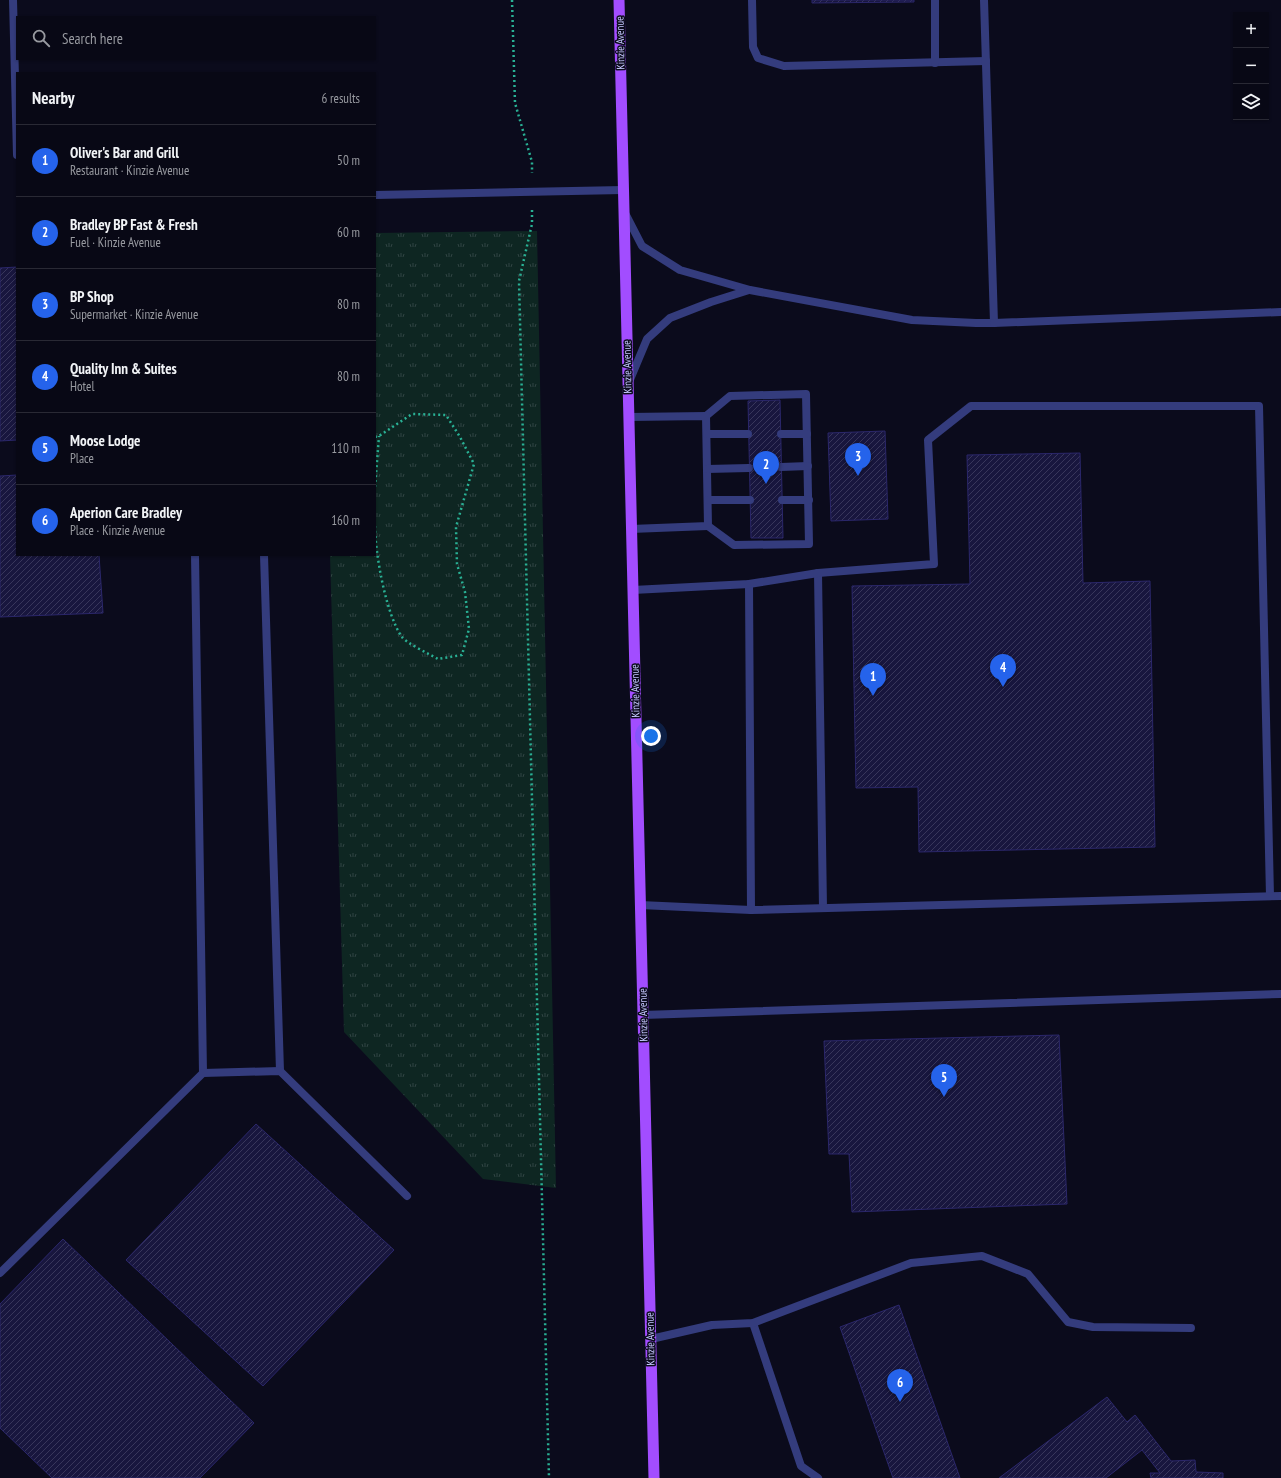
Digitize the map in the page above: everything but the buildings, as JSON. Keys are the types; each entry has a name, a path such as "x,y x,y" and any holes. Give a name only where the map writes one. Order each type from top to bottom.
{"main road":[{"name":"Kinzie Avenue","path":"619,0 654,1478"}],"lane":[{"path":"13,0 16,116"},
{"path":"752,0 752,47 758,58 784,66 986,61"},
{"path":"935,0 936,62"},
{"path":"984,0 994,323"},
{"path":"376,195 623,190"},
{"path":"624,210 642,246 680,270 750,290 912,320 994,323 1281,312"},
{"path":"628,386 647,339 670,318 750,290"},
{"path":"628,416 706,416 730,396 806,394 809,544 734,546 708,526 631,529"},
{"path":"633,590 749,584 818,573 934,564 928,440 971,406 1259,406 1270,896"},
{"path":"706,416 708,526"},
{"path":"707,434 748,434"},
{"path":"781,434 807,434"},
{"path":"781,467 808,466"},
{"path":"707,469 749,468"},
{"path":"708,500 750,500"},
{"path":"782,500 809,500"},
{"path":"195,556 203,1073"},
{"path":"264,556 280,1071 407,1196"},
{"path":"818,573 823,908"},
{"path":"749,584 751,910"},
{"path":"640,905 751,910 1281,896"},
{"path":"643,1015 1281,994"},
{"path":"0,1273 203,1073 280,1071"},
{"path":"650,1339 712,1325 753,1323 911,1262 982,1256 1028,1274 1068,1322 1093,1327 1191,1328"},
{"path":"753,1323 801,1466 818,1478"}],"path":[{"path":"512,0 515,103 532,162 532,224 519,281 549,1478"},
{"path":"376,437 412,414 446,415 460,437 474,464 456,528 456,564 465,592 469,629 462,655 438,659 402,638 390,615 376,549"},
{"path":"376,474 379,436"}],"green space":[{"path":"537,231 556,1188 483,1179 344,1032 330,556 376,556 376,233"}],"place":[{"name":"BP Shop","path":"858,476"},
{"name":"Bradley BP Fast & Fresh","path":"766,484"},
{"name":"Quality Inn & Suites","path":"1003,687"},
{"name":"Oliver's Bar and Grill","path":"873,696"},
{"name":"Moose Lodge","path":"944,1097"},
{"name":"Aperion Care Bradley","path":"900,1402"}]}
